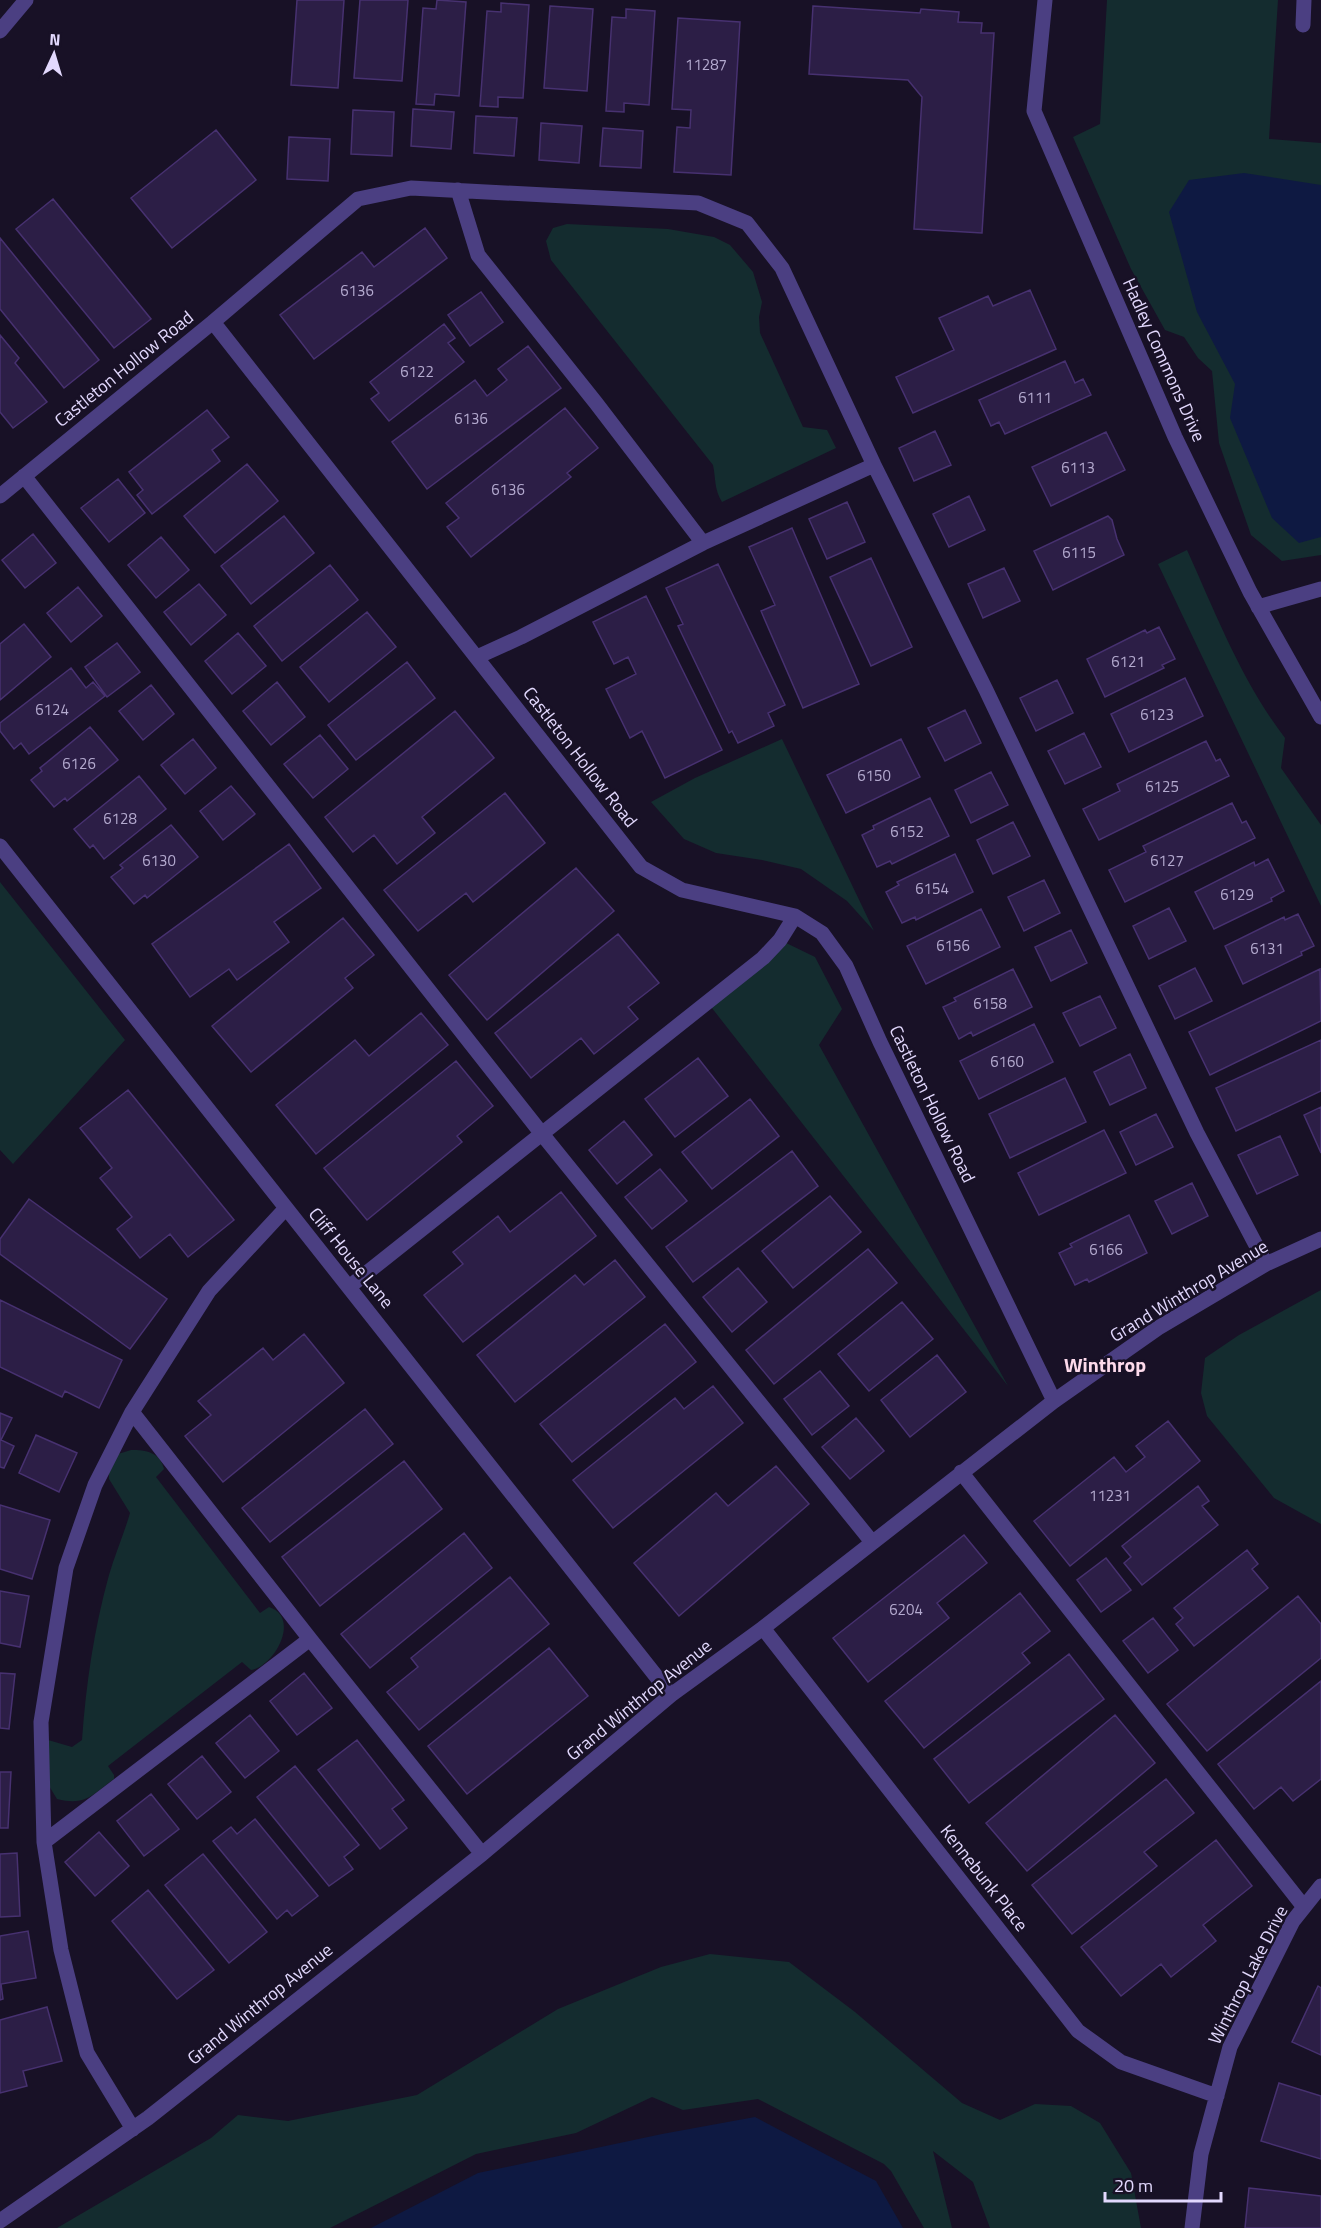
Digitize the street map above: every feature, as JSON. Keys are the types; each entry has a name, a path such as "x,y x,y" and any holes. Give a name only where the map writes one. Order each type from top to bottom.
{"street":[{"path":"0,31 26,0"},
{"name":"Hadley Commons Drive","path":"1045,0 1034,111 1175,437 1258,607 1321,717"},
{"path":"1303,25 1304,0"},
{"path":"213,322 358,199 411,188 698,203 747,223 782,268 874,465 986,690 1197,1133 1266,1264"},
{"path":"458,190 478,255 596,403 703,543"},
{"name":"Castleton Hollow Road","path":"0,496 213,322 641,867 682,890 795,916 822,933 846,966 885,1053 1054,1401"},
{"path":"477,657 703,543 874,465"},
{"path":"24,476 542,1134 872,1542"},
{"path":"1258,607 1321,589"},
{"name":"Cliff House Lane","path":"0,846 671,1695"},
{"path":"349,1287 763,958 780,940 795,916"},
{"path":"133,2129 87,2053 61,1950 44,1842 40,1722 66,1568 95,1485 132,1412 209,1291 286,1208"},
{"name":"Grand Winthrop Avenue","path":"0,2221 133,2129 482,1854 671,1695 764,1628 1054,1401 1158,1328 1266,1264 1321,1239"},
{"path":"132,1412 482,1854"},
{"path":"961,1472 1304,1907"},
{"name":"Kennebunk Place","path":"764,1628 1078,2031 1121,2062 1217,2096"},
{"path":"44,1842 310,1639"},
{"name":"Winthrop Lake Drive","path":"1192,2228 1201,2154 1230,2047 1293,1921 1321,1886"}],"green space":[{"path":"1107,0 1278,0 1269,139 1321,143 1321,555 1282,561 1251,535 1219,443 1212,371 1198,358 1184,337 1165,330 1131,269 1073,137 1100,124"},
{"path":"567,224 668,229 714,237 730,245 753,272 762,302 759,317 760,333 803,427 827,430 836,448 722,502 716,488 713,465 551,260 546,241 553,228"},
{"path":"1187,550 1243,671 1285,738 1281,768 1321,825 1321,906 1158,564"},
{"path":"782,739 874,931 847,901 801,869 716,853 684,839 651,802 695,778"},
{"path":"0,882 125,1040 13,1164 0,1150"},
{"path":"780,940 815,957 842,1009 819,1045 1008,1386 708,1003"},
{"path":"1321,1290 1321,1524 1274,1498 1207,1416 1201,1393 1205,1358 1239,1335"},
{"path":"131,1450 152,1453 159,1459 164,1469 156,1477 260,1613 269,1607 278,1612 283,1620 284,1630 276,1651 260,1667 251,1670 242,1662 108,1766 114,1779 88,1798 67,1801 57,1799 46,1781 48,1740 72,1747 82,1740 88,1677 99,1616 109,1575 130,1513 109,1479 109,1468 115,1455"},
{"path":"710,1954 789,1962 855,2012 962,2103 1000,2120 1035,2104 1071,2106 1100,2123 1131,2173 1141,2228 990,2228 973,2182 933,2151 952,2228 924,2228 891,2171 884,2164 758,2099 683,2110 652,2097 576,2133 476,2154 330,2228 57,2228 211,2138 238,2115 288,2121 417,2095 558,2009 661,1967"}],"water":[{"path":"1244,173 1321,185 1321,537 1299,543 1272,518 1230,418 1235,384 1197,312 1169,212 1189,180"},
{"path":"755,2117 876,2181 903,2228 371,2228 478,2173"}],"building":[{"path":"297,0 344,0 338,88 291,85"},
{"path":"360,0 408,0 402,81 354,78"},
{"path":"437,0 466,2 459,96 435,94 434,105 416,104 423,8 436,9"},
{"path":"501,3 529,5 523,98 498,97 498,107 480,106 487,11 501,12"},
{"path":"550,6 593,9 587,91 544,88"},
{"path":"813,6 920,13 921,9 959,12 958,22 982,23 981,33 994,33 982,233 914,229 922,97 908,80 809,74"},
{"path":"626,9 655,11 649,105 624,103 624,112 606,111 612,17 626,18"},
{"path":"678,18 740,22 731,175 674,172 677,127 690,128 691,110 672,109"},
{"path":"413,109 454,112 451,149 411,146"},
{"path":"353,110 394,112 392,156 351,154"},
{"path":"476,116 517,118 514,156 474,153"},
{"path":"541,123 582,126 579,163 539,160"},
{"path":"603,128 643,131 641,168 600,166"},
{"path":"216,130 256,180 172,248 131,198"},
{"path":"289,137 330,139 328,181 287,179"},
{"path":"53,199 151,319 114,348 16,229"},
{"path":"425,228 447,258 314,359 280,315 362,252 374,267"},
{"path":"0,238 99,360 64,388 0,309"},
{"path":"1030,290 1056,349 913,413 896,377 954,350 939,318 988,296 993,306"},
{"path":"481,292 503,322 470,346 448,315"},
{"path":"444,324 455,338 448,343 464,362 389,421 371,399 379,393 370,382"},
{"path":"0,335 19,358 15,363 47,402 13,428 0,412"},
{"path":"528,346 561,388 427,489 392,442 475,380 487,396 507,380 498,369"},
{"path":"1065,361 1075,383 1083,379 1091,395 1005,434 999,422 991,426 979,400"},
{"path":"565,408 598,448 567,473 571,477 471,557 447,527 459,518 446,503"},
{"path":"207,410 229,437 212,450 220,461 152,514 137,495 143,490 129,472"},
{"path":"935,431 951,465 914,481 899,448"},
{"path":"1106,432 1125,470 1051,506 1032,467"},
{"path":"247,464 278,501 215,553 184,516"},
{"path":"118,479 145,513 109,542 81,508"},
{"path":"969,496 985,530 949,547 933,514"},
{"path":"847,502 865,542 827,559 809,519"},
{"path":"284,516 314,553 251,604 221,566"},
{"path":"1108,516 1112,520 1124,555 1053,590 1034,551"},
{"path":"792,528 859,684 803,708 761,611 775,605 749,547"},
{"path":"33,534 56,563 25,588 2,560"},
{"path":"161,537 189,570 156,598 128,565"},
{"path":"871,558 912,647 871,666 830,577"},
{"path":"718,564 785,705 768,713 774,726 738,743 732,731 729,733 678,626 683,624 666,588"},
{"path":"330,565 358,600 282,661 254,626"},
{"path":"1004,568 1020,601 983,618 968,584"},
{"path":"199,584 226,615 191,645 164,612"},
{"path":"78,587 102,616 71,642 47,613"},
{"path":"646,596 722,750 665,778 642,731 630,738 606,689 636,674 628,657 614,664 593,622"},
{"path":"367,612 396,647 329,702 300,667"},
{"path":"24,624 51,657 0,700 0,644"},
{"path":"1159,627 1175,659 1162,665 1164,668 1105,697 1087,659 1145,630 1147,633"},
{"path":"238,633 266,666 232,694 205,661"},
{"path":"117,643 140,672 107,697 85,667"},
{"path":"407,662 435,698 356,760 328,725"},
{"path":"71,668 86,688 93,682 105,696 29,754 21,743 14,749 0,731 0,723"},
{"path":"1185,678 1203,716 1129,752 1111,714"},
{"path":"1057,680 1073,713 1036,731 1020,698"},
{"path":"277,682 305,717 271,745 243,711"},
{"path":"151,685 174,714 143,740 119,711"},
{"path":"965,710 981,743 945,761 928,728"},
{"path":"455,711 494,758 422,817 435,833 397,864 374,835 353,852 325,817"},
{"path":"90,727 118,760 67,801 65,798 54,807 31,780 42,771 40,768"},
{"path":"1084,733 1101,767 1065,784 1048,751"},
{"path":"320,735 348,769 313,798 284,764"},
{"path":"193,739 216,768 185,794 161,765"},
{"path":"901,739 920,777 846,813 827,775"},
{"path":"1206,741 1216,761 1220,759 1229,776 1099,840 1083,809 1120,791 1117,784"},
{"path":"991,772 1008,805 971,823 955,790"},
{"path":"139,776 166,809 104,859 93,845 90,848 74,829"},
{"path":"231,786 255,814 223,840 200,811"},
{"path":"505,793 545,843 473,902 466,893 418,931 384,890"},
{"path":"930,798 949,836 892,864 890,861 877,867 862,835 874,829 873,826"},
{"path":"1232,803 1242,823 1246,821 1255,838 1125,902 1109,870 1146,852 1143,846"},
{"path":"1013,822 1030,856 993,874 977,840"},
{"path":"171,825 198,857 147,898 145,895 134,904 111,877 123,868 120,865"},
{"path":"289,844 321,888 274,922 289,942 237,980 229,969 190,997 152,944"},
{"path":"955,854 973,892 916,920 915,917 902,923 886,892 899,885 897,882"},
{"path":"1268,859 1284,891 1271,898 1272,901 1214,929 1195,892 1254,862 1255,866"},
{"path":"576,868 614,911 487,1020 449,975"},
{"path":"1044,880 1060,913 1024,931 1008,897"},
{"path":"1169,908 1186,941 1149,959 1133,926"},
{"path":"981,909 1000,947 926,984 907,946"},
{"path":"1298,914 1314,946 1301,952 1302,955 1243,984 1225,946 1284,917 1285,920"},
{"path":"343,918 374,955 345,978 353,988 251,1072 212,1026"},
{"path":"1071,930 1087,963 1051,981 1035,947"},
{"path":"618,934 659,983 628,1007 638,1019 594,1054 581,1038 531,1078 495,1033"},
{"path":"1195,968 1212,1001 1175,1019 1159,986"},
{"path":"1013,969 1032,1007 973,1036 971,1032 959,1039 943,1007 956,1001 954,998"},
{"path":"1320,969 1321,1021 1210,1075 1189,1032"},
{"path":"1100,996 1116,1028 1080,1046 1063,1013"},
{"path":"421,1013 448,1045 316,1154 276,1105 355,1040 369,1056"},
{"path":"1034,1024 1053,1062 979,1099 960,1061"},
{"path":"1321,1040 1321,1091 1236,1131 1216,1088"},
{"path":"1130,1054 1146,1088 1110,1105 1094,1072"},
{"path":"698,1058 728,1096 675,1137 645,1099"},
{"path":"456,1061 493,1106 457,1136 462,1142 367,1220 324,1168"},
{"path":"1065,1078 1086,1122 1010,1158 989,1114"},
{"path":"128,1090 234,1220 188,1257 170,1234 140,1258 117,1229 132,1217 100,1178 112,1168 80,1128"},
{"path":"750,1099 779,1136 712,1189 682,1152"},
{"path":"1321,1107 1321,1153 1304,1115"},
{"path":"1156,1114 1173,1147 1136,1165 1120,1132"},
{"path":"624,1121 652,1155 617,1184 589,1150"},
{"path":"1104,1130 1126,1173 1039,1215 1018,1173"},
{"path":"1280,1136 1298,1175 1257,1194 1238,1155"},
{"path":"792,1151 818,1186 693,1282 666,1247"},
{"path":"660,1169 687,1201 652,1229 625,1197"},
{"path":"1192,1183 1208,1216 1172,1234 1155,1201"},
{"path":"561,1192 596,1236 463,1342 424,1295 463,1264 453,1252 498,1216 510,1232"},
{"path":"830,1196 861,1232 793,1288 762,1251"},
{"path":"29,1199 167,1299 130,1349 0,1254 0,1239"},
{"path":"1129,1215 1147,1253 1089,1282 1087,1279 1075,1285 1059,1253 1072,1247 1070,1244"},
{"path":"868,1249 897,1283 774,1384 746,1350"},
{"path":"615,1260 645,1297 515,1402 477,1355 575,1275 584,1285"},
{"path":"738,1268 767,1302 732,1332 703,1297"},
{"path":"0,1300 122,1360 99,1408 65,1391 62,1397 0,1367"},
{"path":"902,1302 933,1339 869,1391 838,1354"},
{"path":"665,1324 696,1362 572,1462 540,1424"},
{"path":"304,1334 344,1383 223,1482 185,1436 211,1415 198,1401 263,1348 273,1360"},
{"path":"937,1355 966,1392 910,1437 881,1400"},
{"path":"820,1371 849,1406 812,1435 784,1399"},
{"path":"713,1386 743,1423 613,1528 573,1480 675,1398 684,1409"},
{"path":"365,1409 393,1444 270,1542 242,1508"},
{"path":"0,1413 12,1418 1,1440 14,1446 4,1468 0,1467"},
{"path":"856,1418 884,1451 850,1479 822,1447"},
{"path":"1168,1421 1200,1461 1070,1566 1034,1521 1114,1457 1126,1472 1145,1457 1136,1446"},
{"path":"36,1435 77,1453 59,1492 19,1473"},
{"path":"404,1461 442,1509 320,1606 282,1557"},
{"path":"776,1466 809,1504 679,1616 634,1563 716,1493 728,1506"},
{"path":"1198,1486 1209,1501 1202,1506 1218,1525 1142,1585 1124,1563 1131,1557 1122,1546"},
{"path":"0,1505 50,1520 32,1579 0,1569"},
{"path":"464,1533 492,1568 370,1668 341,1634"},
{"path":"964,1535 987,1563 937,1603 949,1618 868,1682 833,1638"},
{"path":"1247,1550 1258,1564 1252,1569 1268,1588 1194,1646 1176,1624 1183,1618 1174,1608"},
{"path":"1106,1558 1131,1590 1101,1612 1077,1580"},
{"path":"510,1577 549,1624 419,1730 387,1692 418,1667 411,1658"},
{"path":"0,1591 29,1596 20,1647 0,1643"},
{"path":"1020,1593 1050,1631 1022,1653 1030,1663 924,1748 885,1701"},
{"path":"1298,1596 1321,1624 1321,1658 1207,1751 1167,1704"},
{"path":"1153,1618 1178,1650 1148,1673 1123,1641"},
{"path":"549,1648 588,1696 467,1794 428,1746"},
{"path":"1069,1654 1104,1699 969,1803 934,1759"},
{"path":"0,1673 15,1674 9,1729 0,1728"},
{"path":"304,1673 332,1708 297,1735 270,1701"},
{"path":"1321,1681 1321,1779 1293,1801 1281,1787 1254,1809 1218,1764"},
{"path":"250,1715 279,1751 245,1778 216,1743"},
{"path":"1115,1715 1155,1763 1027,1871 986,1823"},
{"path":"357,1740 404,1800 392,1809 407,1828 380,1849 318,1770"},
{"path":"202,1756 231,1792 197,1819 168,1784"},
{"path":"295,1766 359,1845 344,1857 353,1869 329,1886 257,1797"},
{"path":"0,1772 11,1772 8,1828 0,1828"},
{"path":"1166,1779 1194,1813 1144,1852 1157,1866 1072,1934 1032,1885"},
{"path":"151,1794 179,1829 144,1856 117,1821"},
{"path":"255,1819 318,1896 292,1916 287,1910 277,1919 213,1841 231,1827 237,1834"},
{"path":"99,1832 129,1866 95,1896 65,1862"},
{"path":"1216,1840 1252,1886 1203,1925 1216,1941 1171,1977 1161,1964 1121,1996 1081,1947"},
{"path":"17,1853 20,1916 0,1917 0,1854"},
{"path":"203,1854 267,1932 229,1963 165,1885"},
{"path":"148,1890 214,1970 177,1999 112,1921"},
{"path":"28,1931 36,1978 1,1984 3,1999 0,2000 0,1936"},
{"path":"1318,1986 1321,1988 1321,2055 1292,2042"},
{"path":"47,2007 62,2061 23,2071 27,2086 0,2093 0,2020"},
{"path":"1279,2083 1321,2096 1321,2159 1261,2141"},
{"path":"1249,2188 1321,2196 1321,2228 1245,2228"}],"district":[{"name":"Winthrop","path":"1105,1365"}]}
